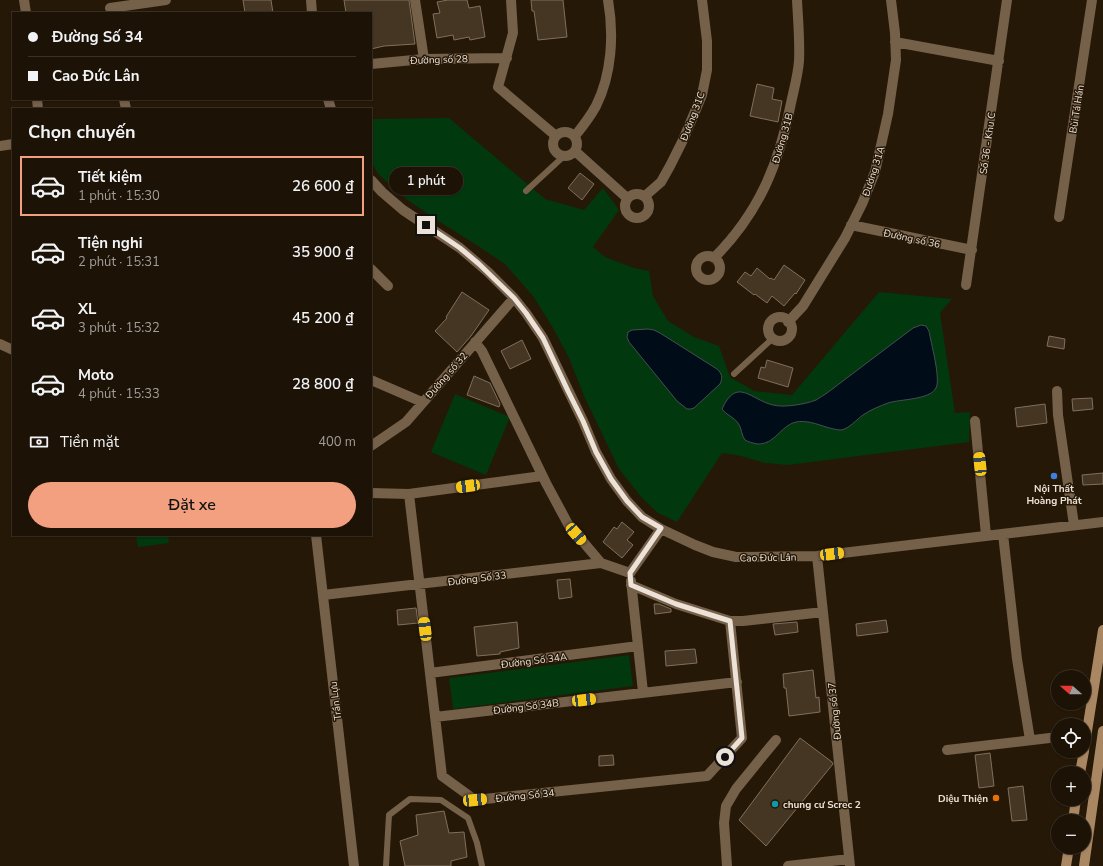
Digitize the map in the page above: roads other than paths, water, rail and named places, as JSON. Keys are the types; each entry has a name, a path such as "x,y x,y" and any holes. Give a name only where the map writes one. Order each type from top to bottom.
{"main road":[{"path":"1088,718 1103,630"},
{"path":"1084,866 1103,731"},
{"path":"1066,866 1068,854"}],"street":[{"path":"24,0 26,12"},
{"path":"109,7 166,0"},
{"path":"311,0 312,12"},
{"path":"415,0 424,59"},
{"path":"511,0 513,33 498,87 556,136"},
{"path":"575,136 587,121 603,88 610,52 611,15 608,0"},
{"name":"Đường 31C","path":"645,196 661,182 686,134 702,95 707,70 707,42 702,0"},
{"name":"Đường 31B","path":"714,258 728,245 745,223 762,193 781,147 799,61 797,0"},
{"name":"Đường 31A","path":"788,322 803,306 845,238 862,204 874,172 888,114 896,60 892,0"},
{"name":"Số 36 - Khu C","path":"966,285 1007,0"},
{"name":"Bùi Tá Hán","path":"1059,217 1092,0"},
{"path":"895,42 999,61"},
{"name":"Đường số 28","path":"372,64 424,59 507,58"},
{"path":"564,132 572,133 575,136 577,144 575,151 564,156 555,150 554,143 556,136 564,132"},
{"path":"0,146 12,144"},
{"path":"575,151 627,198"},
{"name":"Cao Đức Lân","path":"372,181 403,210 460,248 514,298 543,338 583,421 596,452 611,479 627,501 642,517 695,545 713,552 736,558 817,556 1103,522"},
{"path":"638,193 645,196 649,204 646,215 638,218 630,216 627,213 625,206 627,198 630,195 638,193"},
{"name":"Đường số 36","path":"851,225 972,250"},
{"path":"372,270 388,286 372,279"},
{"name":"Đường số 32","path":"372,445 406,422 514,298"},
{"path":"778,318 785,319 791,329 787,339 780,341 772,339 768,332 769,324 771,321 778,318"},
{"path":"475,342 482,351 542,476 568,524 601,563"},
{"path":"0,344 12,350"},
{"path":"372,380 422,402"},
{"path":"1057,391 1058,415 1074,525"},
{"path":"975,421 986,536"},
{"path":"372,493 409,494 542,476"},
{"name":"Đường Số 34","path":"409,494 442,776 475,800 707,776 742,738 730,621"},
{"path":"643,692 630,573 661,528"},
{"path":"1003,534 1017,659 1030,740"},
{"name":"Trần Lựu","path":"316,536 354,866"},
{"name":"Đường số 37","path":"817,556 850,862"},
{"name":"Đường Số 33","path":"323,595 601,563 630,573"},
{"path":"631,585 676,604 730,621 743,621 823,612"},
{"name":"Đường Số 34A","path":"430,673 638,646"},
{"name":"Đường Số 34B","path":"435,717 737,682"},
{"path":"948,750 1051,738"},
{"path":"727,866 724,823 726,806 736,789 776,740"},
{"path":"788,866 850,862"}],"lane":[{"path":"526,191 564,156"},
{"path":"734,374 772,339"},
{"path":"386,866 389,815 410,799 441,800 468,818 477,843 482,866"}],"water":[{"path":"921,325 926,326 929,331 937,377 936,388 928,395 882,405 866,413 850,426 841,430 808,422 796,422 790,424 773,439 763,444 757,444 745,440 738,423 722,409 733,394 739,392 751,395 765,402 778,406 795,405 816,400 913,328"},
{"path":"648,329 660,333 720,372 722,377 720,384 694,408 687,409 677,401 629,342 627,337 628,332 632,330"}],"place":[{"name":"Nội Thất Hoàng Phát","path":"1054,476"},
{"name":"Diệu Thiện","path":"996,798"},
{"name":"chung cư Screc 2","path":"775,804"}]}
